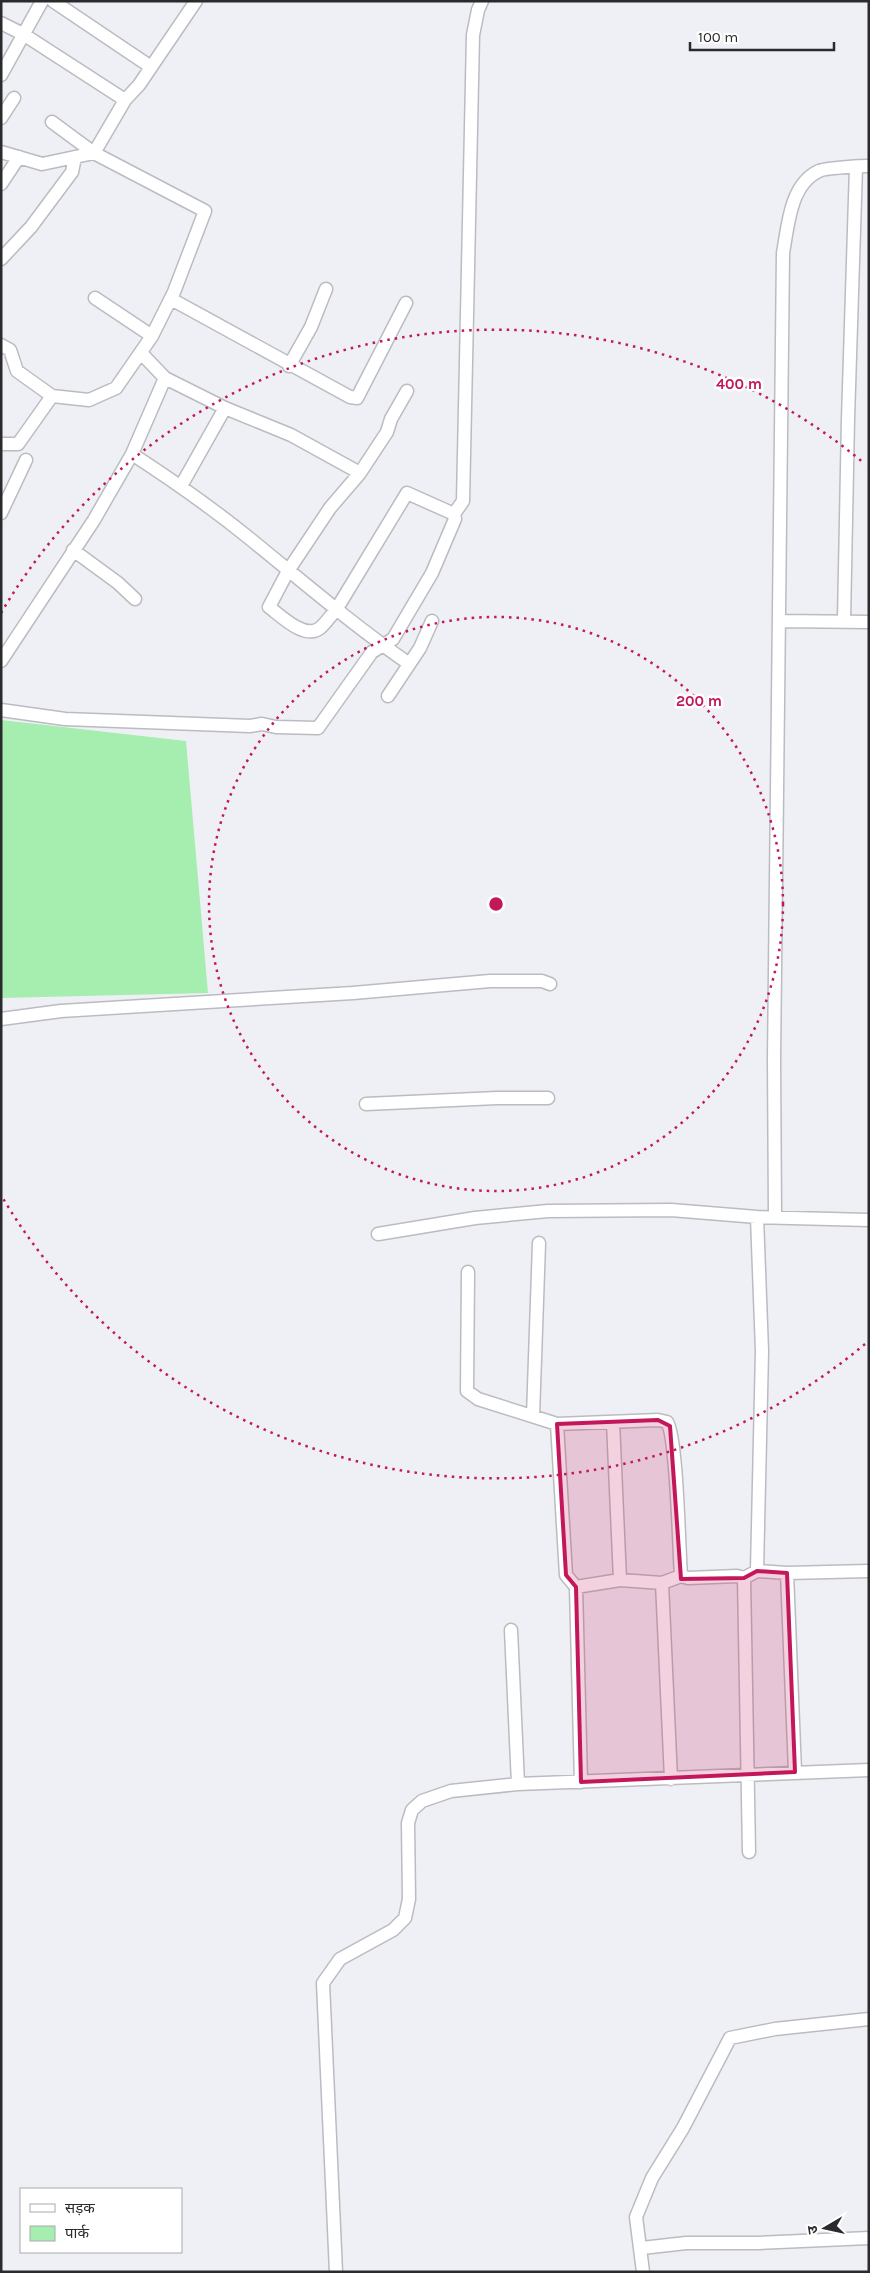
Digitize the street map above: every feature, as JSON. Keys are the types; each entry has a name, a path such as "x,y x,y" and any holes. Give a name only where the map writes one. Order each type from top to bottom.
{"street":[{"path":"1,75 42,1"},
{"path":"53,1 151,67"},
{"path":"1,152 42,164 94,152 125,100 140,85 196,1"},
{"path":"1,710 65,719 250,726 262,724 276,727 318,728 372,652 393,639 432,573 455,519 454,514 463,501 473,35 478,10 482,1"},
{"path":"1,23 23,34 125,100"},
{"path":"1,118 14,98"},
{"path":"1,344 10,350 17,371 52,396 89,400 116,388 152,336 171,299 205,211 94,152 52,122"},
{"path":"1,184 19,157"},
{"path":"1,259 6,245 31,227 72,172 75,157"},
{"path":"776,1216 774,1060 783,253 792,208 803,184 820,170 862,167 847,428 844,620"},
{"path":"289,366 311,327 326,289"},
{"path":"95,298 152,336"},
{"path":"171,299 289,366 350,397 357,398 406,303"},
{"path":"141,353 165,378 225,408 291,435 360,473"},
{"path":"2,660 94,520 132,454 165,378"},
{"path":"407,391 391,420 387,432 360,473 330,508 288,571 268,607 300,629 309,632 322,627 336,610 407,493 454,514"},
{"path":"1,444 18,444 52,396"},
{"path":"180,486 225,408"},
{"path":"132,454 180,486 249,538 336,610 408,663"},
{"path":"2,507 26,460"},
{"path":"73,550 135,598"},
{"path":"780,620 869,622"},
{"path":"388,696 408,663 420,648 432,621"},
{"path":"1,1019 62,1011 353,993 490,981 542,981 550,984"},
{"path":"366,1104 497,1098 548,1098"},
{"path":"378,1234 475,1218 548,1210 671,1210 757,1216 869,1220"},
{"path":"757,1216 762,1350 758,1571"},
{"path":"533,1416 539,1243"},
{"path":"468,1272 467,1391 478,1399 557,1424 658,1420 667,1422 670,1426 680,1576"},
{"path":"613,1422 620,1580"},
{"path":"557,1424 566,1575 576,1587 581,1782"},
{"path":"576,1587 620,1580 662,1583 680,1576 688,1578 737,1576 744,1578 758,1571 787,1573 869,1571"},
{"path":"787,1573 795,1772"},
{"path":"744,1578 749,1852"},
{"path":"662,1583 671,1779"},
{"path":"511,1630 518,1784"},
{"path":"336,2272 323,1983 340,1959 394,1930 405,1918 410,1899 408,1823 412,1810 422,1801 451,1791 518,1784 869,1770"},
{"path":"643,2272 642,2248 636,2217 652,2178 683,2128 730,2038 775,2029 869,2019"},
{"path":"642,2248 686,2242 758,2242 869,2238"}],"highlighted area":[{"path":"658,1420 670,1426 681,1579 744,1578 757,1571 787,1573 795,1772 581,1782 576,1587 566,1575 557,1424"}],"green space":[{"path":"1,720 186,741 208,993 1,998"}]}
